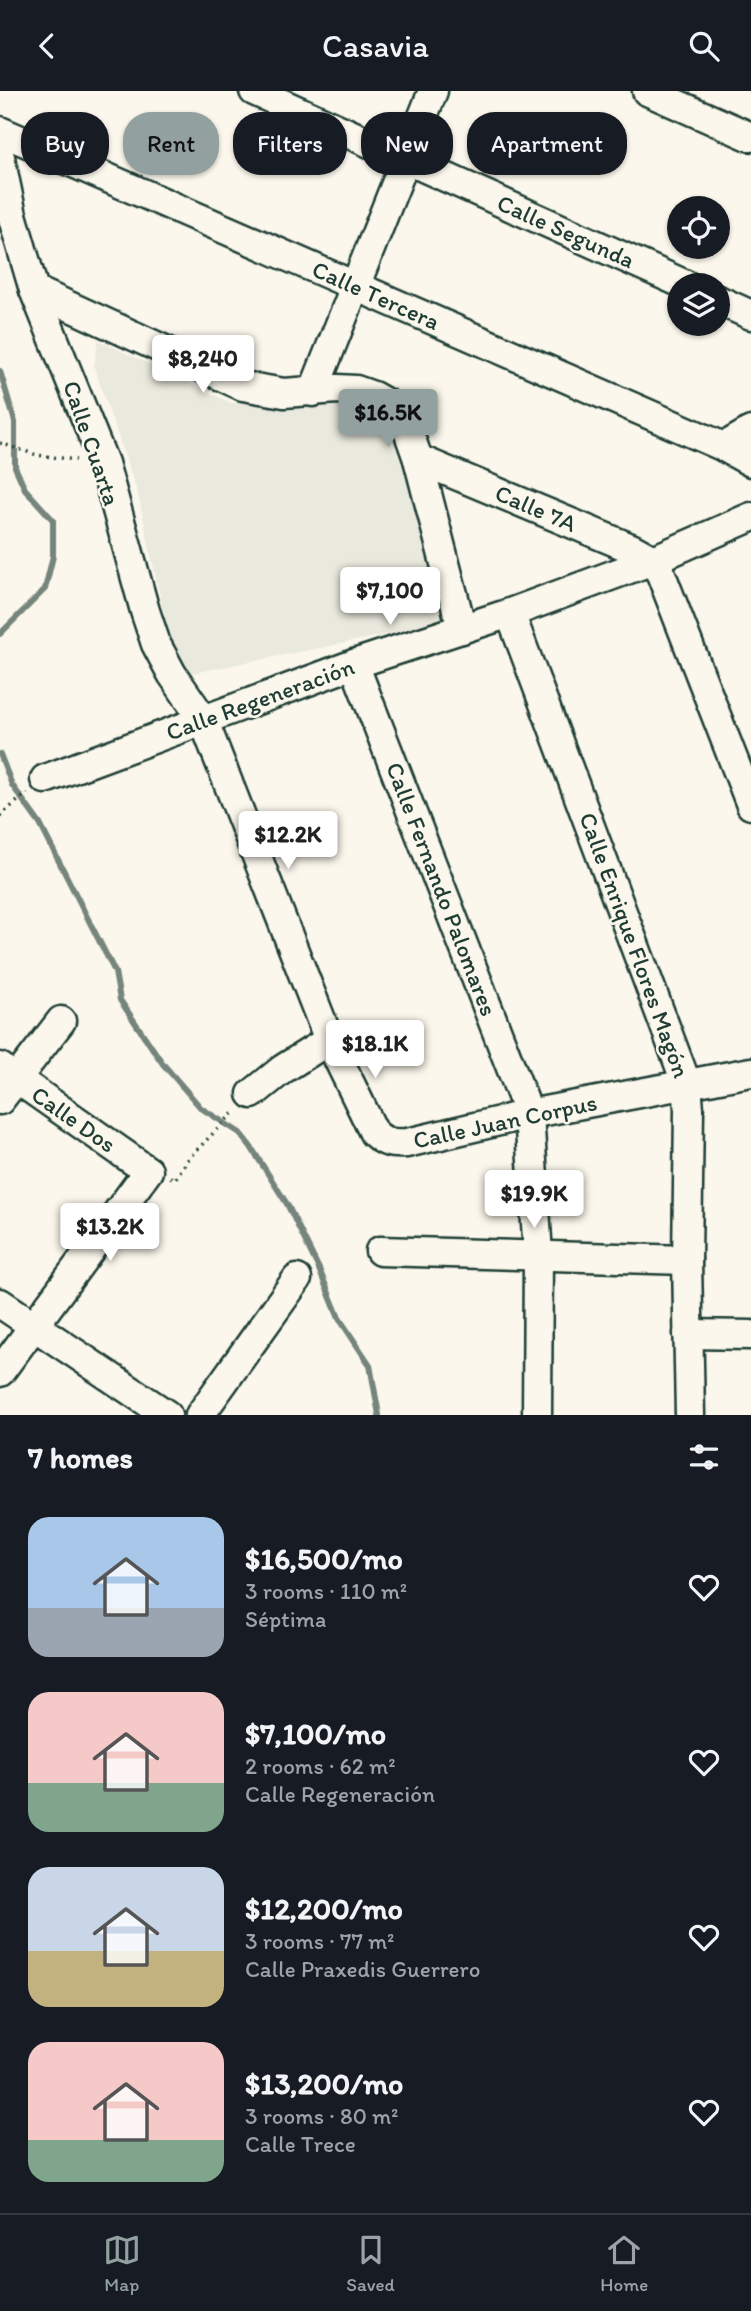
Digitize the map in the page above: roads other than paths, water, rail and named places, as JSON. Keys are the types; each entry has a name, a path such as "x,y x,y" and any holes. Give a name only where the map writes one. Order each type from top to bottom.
{"street":[{"name":"Calle Segunda","path":"254,91 361,139"},
{"path":"425,112 433,91"},
{"path":"662,94 751,137"},
{"name":"Calle Tercera","path":"0,131 724,447 751,462"},
{"name":"Calle Cuarta","path":"0,157 12,215 34,290 104,463 156,645 202,719 329,1040"},
{"path":"313,391 401,175"},
{"name":"Calle Segunda","path":"442,175 667,276"},
{"path":"34,290 243,386 284,393 356,390 389,405 405,422 418,459 462,629"},
{"path":"730,305 751,315"},
{"path":"724,447 751,431"},
{"name":"Calle 7A","path":"418,459 633,549 653,561"},
{"name":"Calle Regeneración","path":"45,779 354,664 510,613 653,561 751,517"},
{"path":"653,561 661,574 751,806"},
{"name":"Calle Enrique Flores Magón","path":"510,613 687,1085 690,1415"},
{"name":"Calle Fernando Palomares","path":"354,664 529,1114 538,1255 537,1415"},
{"path":"5,1082 61,1021"},
{"path":"252,1094 283,1069 329,1040"},
{"name":"Calle Juan Corpus","path":"329,1040 374,1133 391,1144 407,1143 529,1114 751,1072"},
{"name":"Calle Dos","path":"5,1082 148,1171 33,1328"},
{"path":"380,1251 687,1260"},
{"path":"200,1415 297,1279"},
{"path":"0,1303 33,1328 167,1415"},
{"path":"0,1372 33,1328"},
{"path":"688,1334 751,1335"}],"waterway":[{"path":"0,371 15,422 15,467 25,489 53,520 53,556 45,589 0,634"},
{"path":"0,754 12,785 40,824 115,972 120,1000 163,1064 201,1108 240,1133 287,1204 319,1269 339,1318 370,1365 379,1415"}]}
